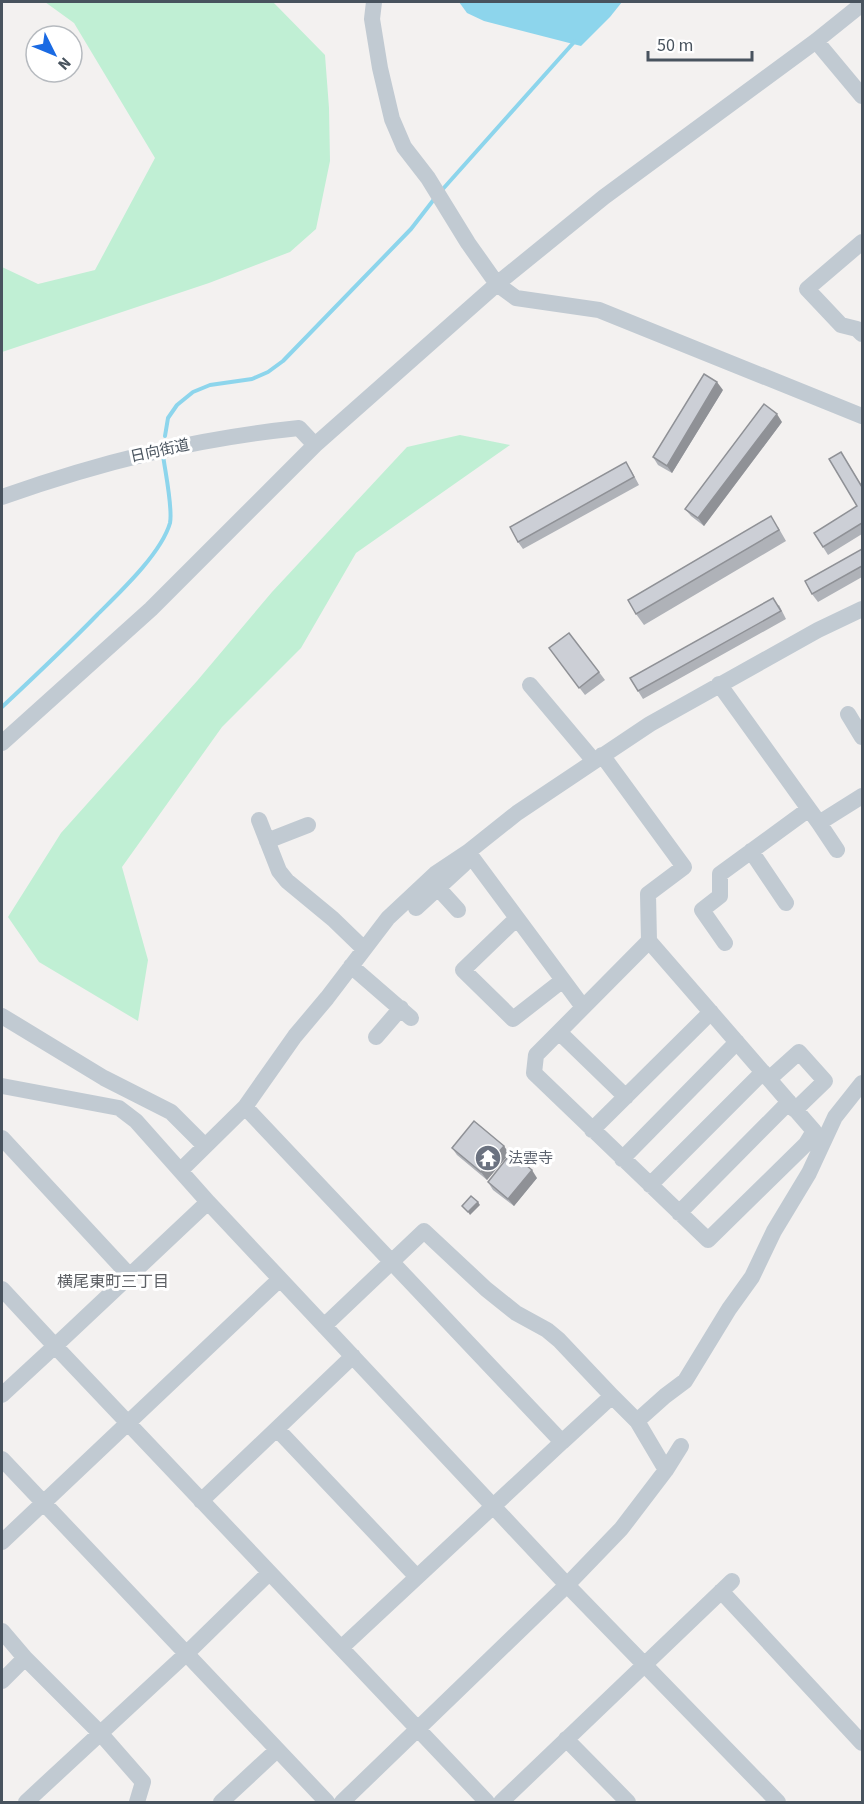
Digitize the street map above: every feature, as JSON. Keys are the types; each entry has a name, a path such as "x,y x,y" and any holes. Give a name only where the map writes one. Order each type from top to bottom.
{"street":[{"path":"374,2 372,19 380,68 392,119 404,147 428,178 497,284 516,298 598,310 862,416"},
{"path":"2,743 151,609 315,445 497,284 604,197 816,41 862,4"},
{"path":"816,41 862,96"},
{"path":"862,242 807,289 841,325 857,329 862,334"},
{"name":"日向街道","path":"2,497 107,463 238,434 298,428 315,445"},
{"path":"416,908 470,854 517,813 598,758 650,724 719,684 818,630 862,609"},
{"path":"719,684 837,850"},
{"path":"530,685 598,758 684,867 648,894 649,941 814,1131 806,1144 708,1240 534,1073 536,1055 649,941"},
{"path":"848,714 862,737"},
{"path":"725,943 702,910 720,896 720,874 751,851 814,816 862,796"},
{"path":"259,820 279,871 287,881 333,919 364,949"},
{"path":"267,841 308,825"},
{"path":"751,851 786,903"},
{"path":"470,854 583,1007"},
{"path":"181,1170 245,1107 295,1036 388,918 435,873 470,854"},
{"path":"438,888 458,910"},
{"path":"517,918 463,970 513,1019 563,980"},
{"path":"351,966 406,1013 376,1036"},
{"path":"592,1130 711,1012"},
{"path":"2,1016 104,1077 171,1112 205,1146"},
{"path":"559,1032 626,1097"},
{"path":"622,1159 737,1042"},
{"path":"650,1185 766,1076 798,1052 825,1082 792,1106 679,1212"},
{"path":"637,1421 685,1381 729,1309 752,1277 774,1231 809,1173 835,1117 862,1083"},
{"path":"2,1086 119,1108 136,1121 208,1202 567,1585 778,1803"},
{"path":"245,1107 562,1442"},
{"path":"2,1138 129,1275"},
{"path":"2,1395 208,1202"},
{"path":"324,1326 424,1232 486,1289 559,1340 637,1421 666,1470"},
{"path":"2,1542 280,1279"},
{"path":"2,1289 487,1803"},
{"path":"201,1501 353,1356"},
{"path":"341,1648 612,1396"},
{"path":"277,1429 417,1577"},
{"path":"342,1803 567,1585 621,1529 666,1470 681,1446"},
{"path":"2,1459 327,1803"},
{"path":"26,1803 269,1573"},
{"path":"501,1803 726,1586 862,1743"},
{"path":"2,1632 101,1734 143,1782 137,1803"},
{"path":"2,1681 25,1658"},
{"path":"567,1738 628,1803"},
{"path":"221,1803 277,1750"}],"green space":[{"path":"45,2 273,2 325,55 330,161 316,229 290,252 209,283 2,352 2,267 38,284 95,270 155,158 84,40 84,24 74,23"},
{"path":"460,435 510,445 356,553 301,648 222,727 122,867 148,960 138,1021 39,962 8,917 61,833 197,681 272,592 407,447"}],"water":[{"path":"459,2 622,2 581,46 484,21 467,13"}],"building":[{"path":"704,374 717,382 667,466 653,457"},
{"path":"764,404 777,414 698,518 685,509"},
{"path":"841,452 862,487 862,523 823,547 814,533 857,506 829,459"},
{"path":"626,462 634,477 518,542 510,527"},
{"path":"771,516 779,530 636,614 628,600"},
{"path":"862,549 862,566 812,594 805,581"},
{"path":"773,598 781,611 638,691 630,678"},
{"path":"569,633 599,672 579,688 549,648"},
{"path":"474,1121 504,1146 481,1172 452,1148"},
{"path":"511,1153 532,1170 508,1199 488,1182"},
{"path":"471,1196 478,1202 468,1212 462,1206"}],"waterway":[{"path":"442,190 575,41"},
{"path":"165,436 168,418 177,405 193,392 210,385 252,379 268,372 283,361 411,229 435,198"},
{"path":"2,707 116,596 158,547 165,535 171,516 163,455"}],"place":[{"name":"法雲寺","path":"488,1158"}],"district":[{"name":"横尾東町三丁目","path":"113,1282"}]}
